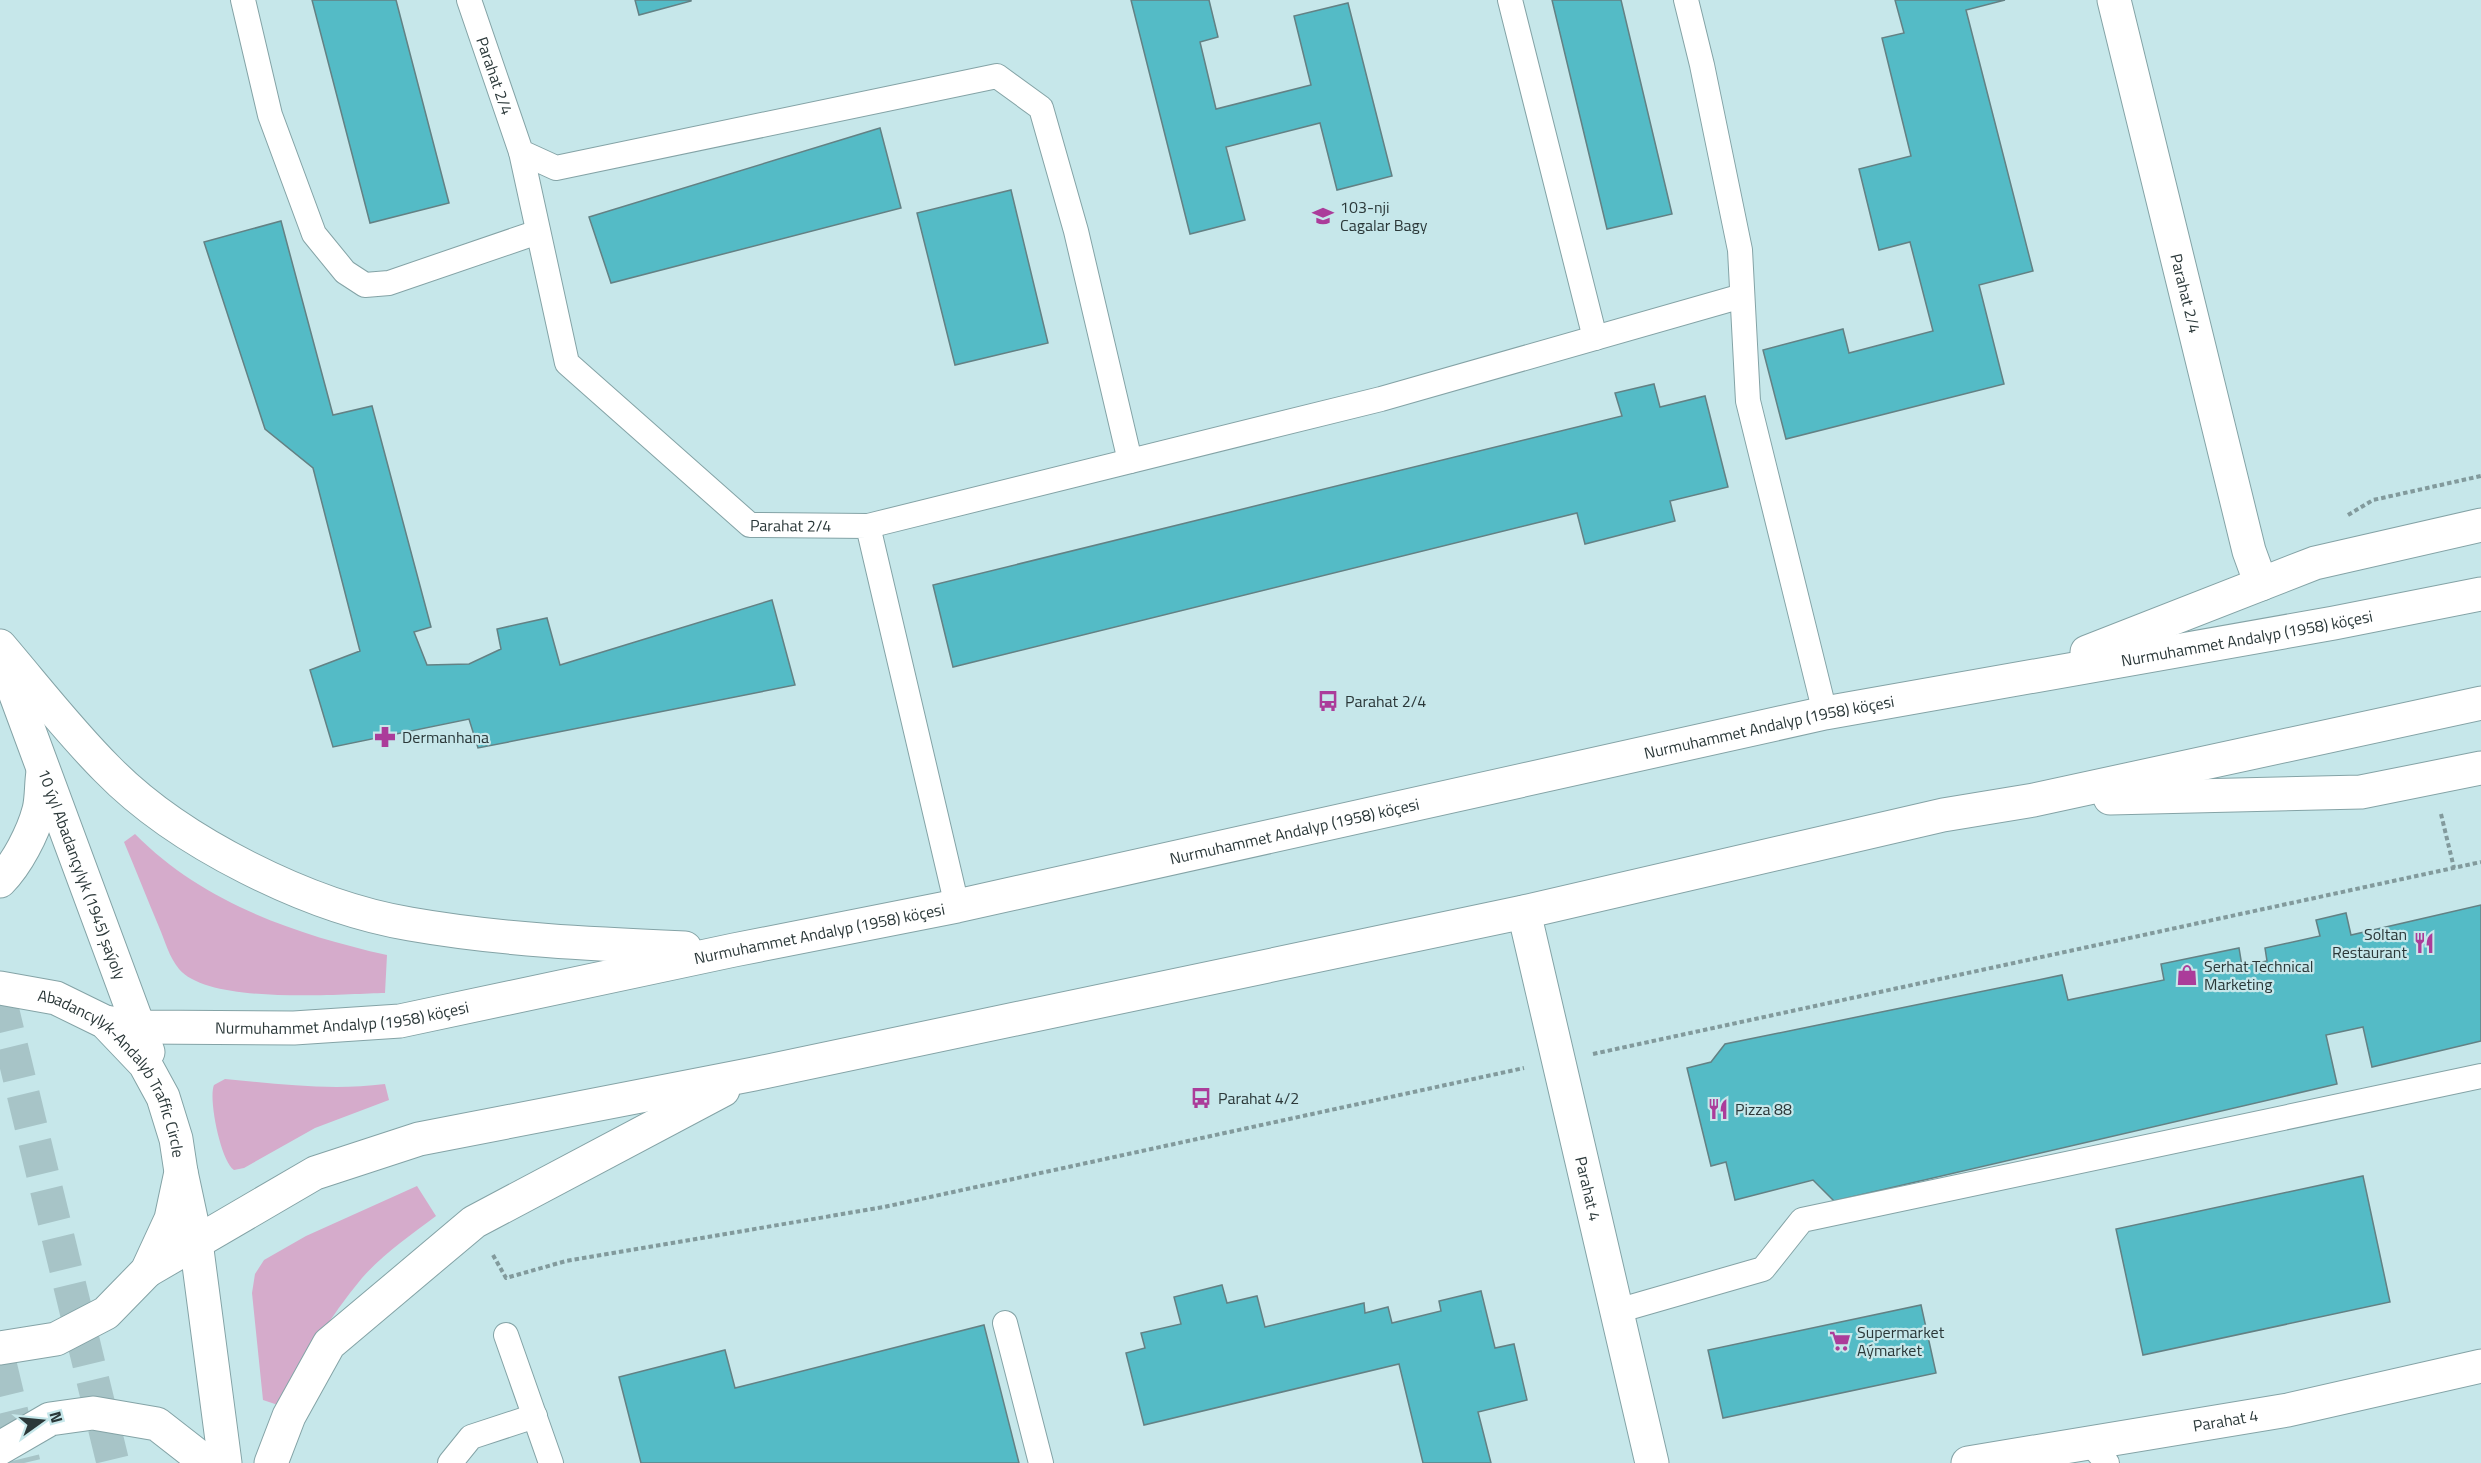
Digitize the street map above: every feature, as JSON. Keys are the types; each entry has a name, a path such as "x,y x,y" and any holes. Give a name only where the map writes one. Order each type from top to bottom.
{"main road":[{"name":"Parahat 2/4","path":"2114,0 2249,551 2261,584"},
{"path":"2019,678 2315,563 2481,525"},
{"name":"Nurmuhammet Andalyp (1958) köçesi","path":"105,1022 140,1027 294,1028 400,1021 734,950 957,906 1825,713 2334,623 2481,594"},
{"path":"0,646 107,770 190,835 252,869 294,888 334,904 409,924 556,943 734,950"},
{"name":"10 ýyl Abadançylyk (1945) şaýoly","path":"0,652 140,1027 163,1097"},
{"path":"147,1271 315,1173 418,1139 754,1074 1524,912 1943,815 2034,800 2481,703"},
{"path":"2034,800 2361,792 2481,768"},
{"path":"0,881 7,874 24,846 39,810 43,772"},
{"name":"Parahat 4","path":"1524,912 1652,1463"},
{"name":"Abadancylyk-Andalyb Traffic Circle","path":"0,988 56,998 105,1022 145,1064 163,1097 176,1139 181,1172 171,1219 147,1271 106,1313 56,1339 0,1348"},
{"path":"271,1463 289,1416 330,1344 474,1222 754,1074"},
{"path":"181,1172 196,1242 225,1463"},
{"name":"Parahat 4","path":"1968,1463 2099,1453 2481,1366"},
{"path":"0,1448 50,1419 93,1413 157,1424 207,1463"}],"lane":[{"path":"243,0 270,116 314,234 345,272 365,285 389,283 538,232"},
{"name":"Parahat 2/4","path":"469,0 521,152 567,363 750,525 868,526 1381,399 1742,296"},
{"path":"1510,0 1595,338"},
{"path":"1686,0 1702,65 1740,250 1748,401 1825,713"},
{"path":"521,152 556,168 997,76 1041,108 1076,231 1131,461"},
{"path":"868,526 957,906"},
{"path":"1617,1311 1763,1269 1802,1220 2481,1076"},
{"path":"1005,1323 1041,1463"},
{"path":"506,1335 551,1463"},
{"path":"450,1463 471,1437 535,1416"}],"path":[{"path":"2450,811 2440,813 2454,868"},
{"path":"474,1222 506,1278 566,1261 884,1207 2481,862"}],"shaded area":[{"path":"135,834 190,879 220,897 285,926 387,955 385,993 276,995 245,993 217,988 195,980 179,969 172,959 124,842"},
{"path":"225,1079 325,1087 385,1084 389,1100 315,1128 244,1168 234,1170 229,1165 220,1143 214,1116 214,1085"},
{"path":"417,1186 436,1216 388,1253 362,1278 328,1324 278,1405 263,1400 252,1293 255,1274 264,1260 306,1236"}],"building":[{"path":"312,0 396,0 449,203 370,223"},
{"path":"635,0 691,0 691,1 639,15"},
{"path":"1131,0 1209,0 1218,37 1200,42 1216,109 1311,85 1294,16 1348,3 1392,176 1337,190 1320,123 1226,147 1245,220 1190,234"},
{"path":"1552,0 1621,0 1672,214 1607,229"},
{"path":"1895,0 2005,0 1966,10 2033,271 1979,285 2004,384 1786,439 1763,350 1843,329 1849,353 1933,331 1910,242 1879,250 1859,169 1911,156 1882,38 1904,33"},
{"path":"880,128 901,208 611,283 589,217"},
{"path":"1011,190 1048,343 955,365 917,213"},
{"path":"281,221 333,415 372,406 431,627 414,632 427,665 469,664 501,649 497,629 547,618 560,665 772,600 795,685 478,748 469,719 333,747 310,670 360,651 313,468 265,429 204,242"},
{"path":"1654,384 1660,407 1705,396 1728,487 1670,501 1675,521 1585,544 1577,513 953,667 933,585 1622,416 1615,393"},
{"path":"2481,905 2481,1041 2372,1067 2363,1027 2326,1035 2337,1084 1834,1201 1813,1180 1735,1200 1726,1162 1711,1166 1687,1068 1711,1062 1725,1044 2062,975 2068,1000 2164,980 2161,964 2239,948 2242,966 2267,961 2265,948 2320,936 2316,920 2346,913 2351,935"},
{"path":"2363,1176 2390,1302 2143,1355 2116,1229"},
{"path":"1222,1285 1227,1303 1257,1296 1265,1327 1364,1303 1365,1313 1388,1307 1392,1323 1441,1311 1439,1301 1481,1291 1495,1348 1514,1344 1527,1400 1478,1412 1491,1463 1423,1463 1399,1364 1144,1425 1126,1353 1145,1348 1141,1333 1181,1324 1174,1297"},
{"path":"1921,1305 1936,1373 1723,1418 1708,1350"},
{"path":"984,1325 1019,1463 641,1463 619,1377 725,1350 735,1388"}],"tunnel":[{"path":"0,999 113,1463"},
{"path":"0,1363 24,1463"}],"place":[{"name":"103-nji Cagalar Bagy","path":"1323,216"},
{"name":"Parahat 2/4","path":"1328,701"},
{"name":"Dermanhana","path":"385,737"},
{"name":"Soltan Restaurant","path":"2424,943"},
{"name":"Serhat Technical Marketing","path":"2187,975"},
{"name":"Parahat 4/2","path":"1201,1098"},
{"name":"Pizza 88","path":"1718,1109"},
{"name":"Supermarket Aýmarket","path":"1840,1341"}]}
